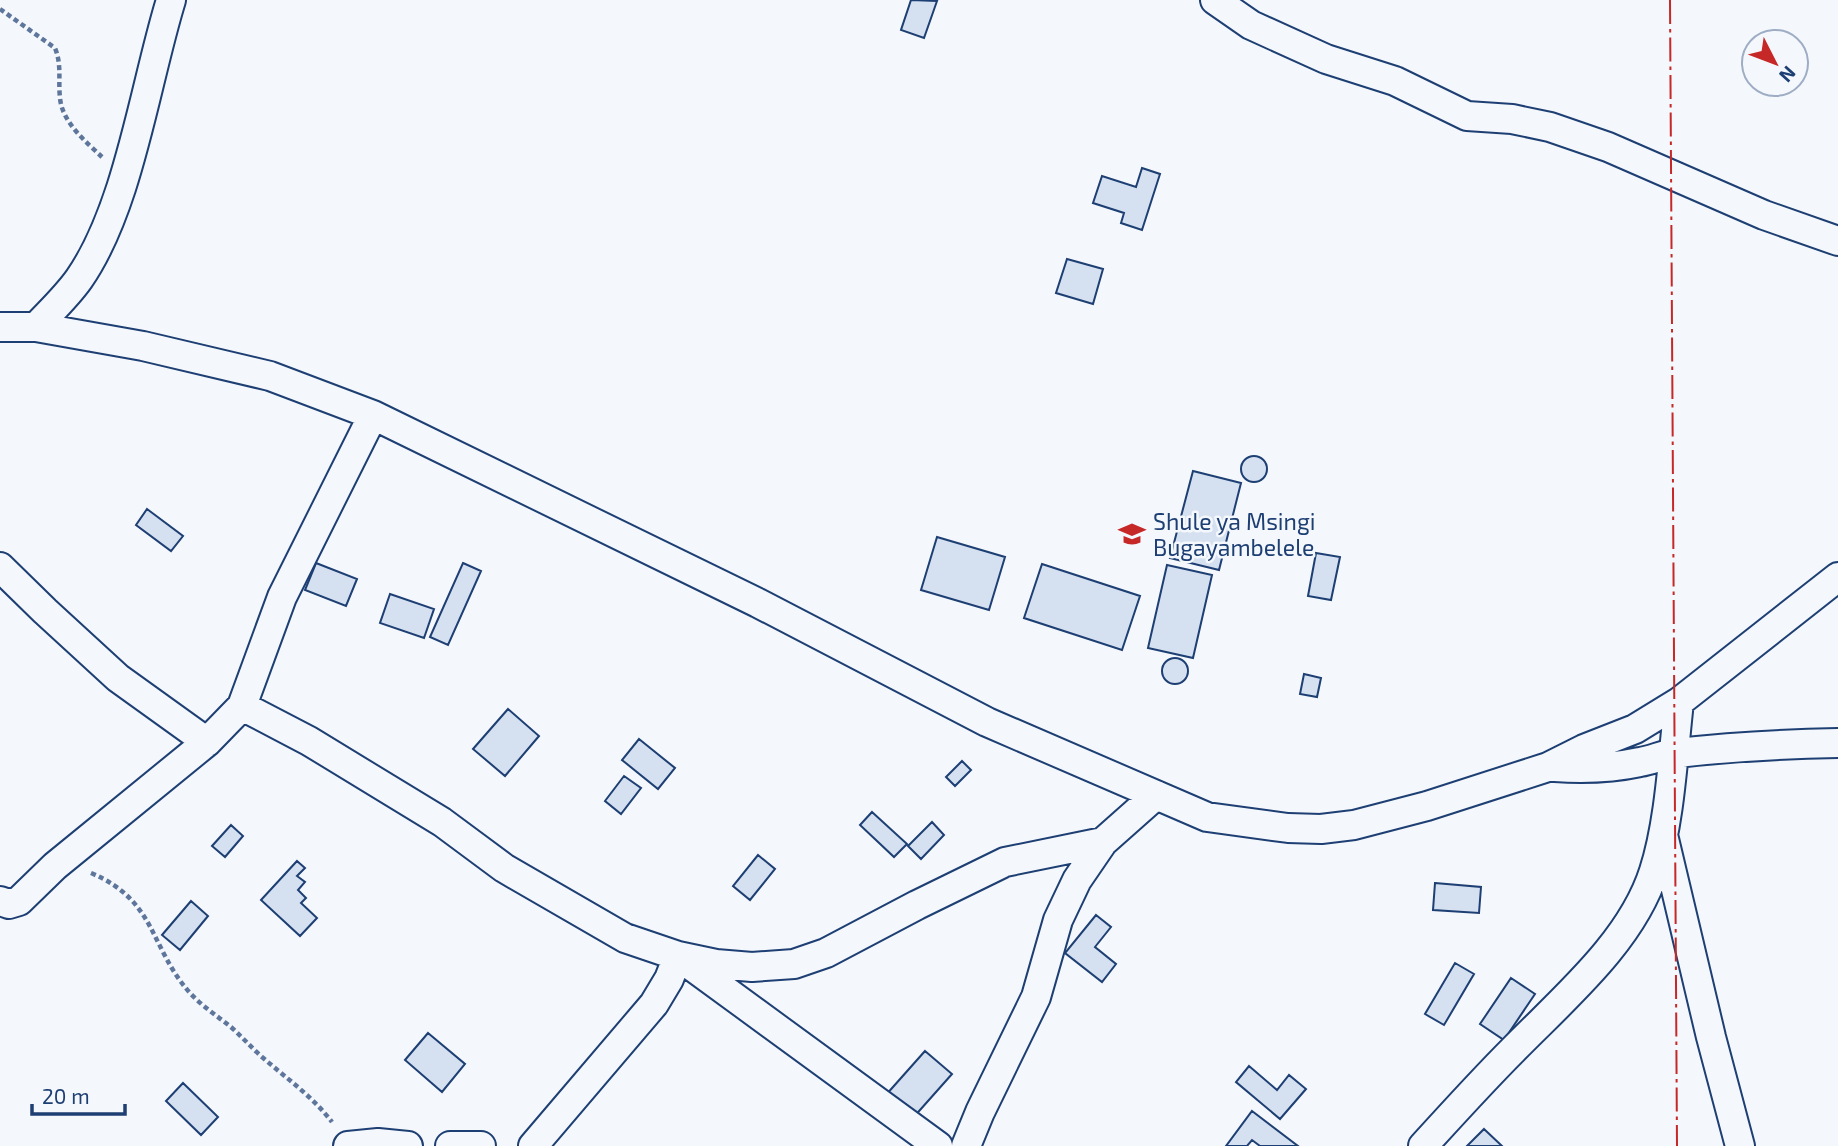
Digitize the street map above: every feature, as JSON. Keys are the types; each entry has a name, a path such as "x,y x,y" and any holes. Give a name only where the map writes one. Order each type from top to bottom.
{"street":[{"path":"36,327 79,278 99,243 123,176 171,0"},
{"path":"1215,0 1251,25 1326,59 1395,81 1467,116 1512,119 1550,127 1620,152 1763,215 1838,241"},
{"path":"0,327 36,327 143,346 270,376 373,415 746,597 987,722 1207,817 1288,828 1321,829 1354,825 1427,806 1548,766 1635,729 1679,702 1838,577"},
{"path":"3,910 26,896 55,866 207,742 242,706 282,597 373,415"},
{"path":"0,567 118,678 207,742"},
{"path":"1423,1146 1611,948 1631,916 1654,872 1663,833 1679,702"},
{"path":"242,706 309,741 442,822 505,869 625,938 678,956 716,964 752,967 794,964 826,953 1006,862 1102,842"},
{"path":"1548,766 1582,769 1642,762 1673,753 1838,743"},
{"path":"966,1146 1036,997 1058,920 1077,880 1102,842 1156,794"},
{"path":"1663,833 1711,1037 1740,1146"},
{"path":"533,1146 654,1004 669,979 678,956"},
{"path":"678,956 938,1146"},
{"path":"349,1145 378,1143 408,1146"},
{"path":"450,1146 481,1146"}],"path":[{"path":"0,9 55,48 61,77 60,100 66,116 79,135 123,176"},
{"path":"55,866 65,872 88,872 103,878 134,901 145,915 171,969 192,995 312,1099 349,1145"}],"building":[{"path":"911,0 937,1 924,38 901,30"},
{"path":"1142,168 1160,174 1142,230 1121,223 1124,213 1093,203 1102,176 1136,187"},
{"path":"1067,259 1103,269 1093,304 1056,293"},
{"path":"1254,456 1263,460 1267,469 1263,478 1254,482 1245,478 1241,469 1245,460"},
{"path":"1193,471 1241,483 1219,570 1170,558"},
{"path":"147,509 183,536 171,551 136,525"},
{"path":"937,537 1005,557 989,610 921,590"},
{"path":"1316,553 1340,557 1331,600 1308,596"},
{"path":"316,563 357,579 346,606 305,590"},
{"path":"463,563 481,571 448,645 430,637"},
{"path":"1042,564 1140,596 1122,650 1024,618"},
{"path":"1167,565 1212,575 1193,658 1148,648"},
{"path":"390,594 434,609 424,638 380,623"},
{"path":"1175,658 1184,662 1188,671 1184,680 1175,684 1166,680 1162,671 1166,662"},
{"path":"1304,674 1321,678 1317,697 1300,694"},
{"path":"508,709 539,736 505,776 473,749"},
{"path":"639,739 675,768 658,789 622,760"},
{"path":"962,761 971,770 955,786 946,777"},
{"path":"624,776 641,788 621,814 605,801"},
{"path":"872,812 907,844 894,857 860,825"},
{"path":"932,822 944,835 921,859 908,846"},
{"path":"231,825 243,836 225,857 212,846"},
{"path":"758,855 775,869 750,900 733,886"},
{"path":"297,861 305,868 297,876 305,882 298,890 306,898 301,903 317,918 300,936 261,900"},
{"path":"1435,883 1481,887 1479,913 1433,910"},
{"path":"191,901 208,916 180,950 162,935"},
{"path":"1096,915 1111,927 1095,947 1116,964 1102,982 1065,953"},
{"path":"1455,963 1474,974 1444,1025 1425,1014"},
{"path":"1511,978 1535,994 1504,1040 1480,1024"},
{"path":"428,1033 465,1064 442,1092 405,1060"},
{"path":"925,1051 952,1074 912,1119 885,1096"},
{"path":"1249,1066 1277,1090 1289,1075 1306,1089 1280,1119 1236,1082"},
{"path":"183,1083 218,1117 201,1135 166,1101"},
{"path":"1252,1111 1298,1146 1260,1146 1252,1140 1247,1146 1226,1146"},
{"path":"1484,1129 1502,1146 1467,1146"}],"power":[{"path":"1670,0 1677,1146"}],"place":[{"name":"Shule ya Msingi Bugayambelele","path":"1132,534"}]}
